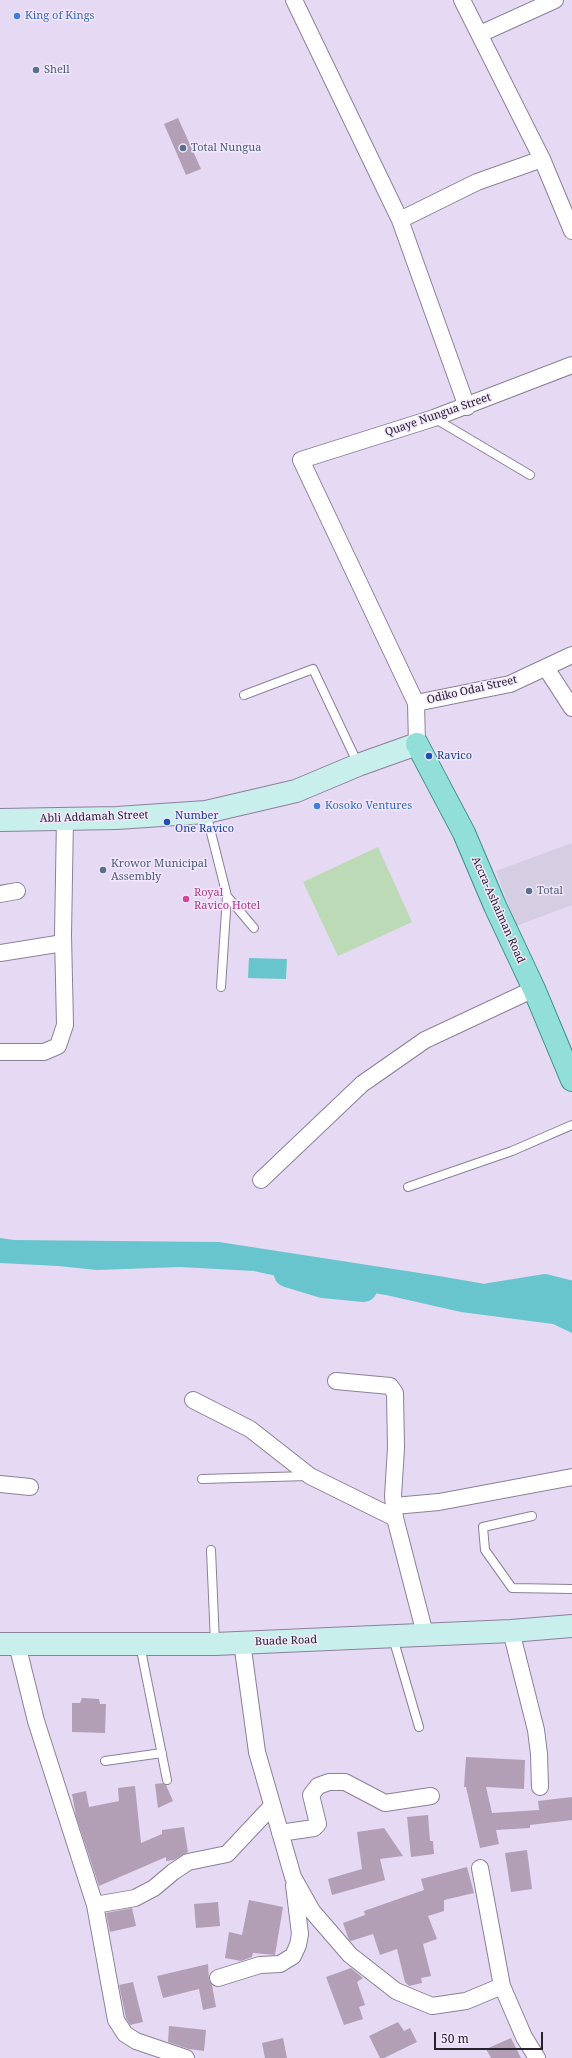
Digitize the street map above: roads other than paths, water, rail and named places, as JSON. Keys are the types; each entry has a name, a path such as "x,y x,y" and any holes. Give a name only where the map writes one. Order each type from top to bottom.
{"main road":[{"name":"Accra-Ashaiman Road","path":"417,744 464,833 495,906 534,989 572,1080"}],"street":[{"path":"294,0 400,220 467,407"},
{"path":"462,0 542,159 572,231"},
{"path":"480,34 555,0"},
{"path":"400,220 477,182 542,159"},
{"name":"Quaye Nungua Street","path":"416,703 301,460 467,407 572,365"},
{"name":"Odiko Odai Street","path":"416,703 510,684 572,655"},
{"path":"546,668 572,708"},
{"path":"416,703 417,744"},
{"name":"Abli Addamah Street","path":"1,816 117,818 206,812 296,791 358,765 417,744"},
{"path":"0,1052 44,1052 58,1046 65,1025 63,943 65,818"},
{"path":"0,894 17,891"},
{"path":"0,953 63,943"},
{"path":"261,1180 362,1084 425,1040 534,989"},
{"path":"336,1381 390,1386 395,1393 395,1512 425,1634"},
{"path":"193,1400 250,1429 310,1476 395,1512 439,1502 572,1477"},
{"path":"0,1484 30,1486"},
{"name":"Buade Road","path":"9,1644 215,1644 393,1637 425,1634 511,1631 572,1626"},
{"path":"511,1631 536,1730 539,1754 540,1787"},
{"path":"218,1978 260,1965 280,1964 293,1956 298,1945 300,1934 293,1877 257,1752 242,1642"},
{"path":"9,1644 36,1721 95,1905 116,2020 125,2034 136,2041 186,2058"},
{"path":"280,1833 314,1828 318,1824 311,1795 318,1786 329,1782 345,1782 384,1803 431,1796"},
{"path":"95,1905 135,1898 154,1888 188,1862 227,1854 272,1806"},
{"path":"480,1868 502,1986 524,2037 536,2058"},
{"path":"293,1877 312,1911 350,1955 396,1991 432,2006 466,2001 502,1986"}],"lane":[{"path":"434,418 530,475"},
{"path":"244,695 313,669 358,765"},
{"path":"206,812 227,896 221,987"},
{"path":"227,896 254,928"},
{"path":"408,1187 512,1150 572,1125"},
{"path":"202,1479 310,1476"},
{"path":"532,1516 483,1527 485,1550 512,1588 572,1589"},
{"path":"211,1550 215,1644"},
{"path":"393,1637 419,1727"},
{"path":"140,1644 167,1780"},
{"path":"105,1761 162,1753"}],"waterway":[{"path":"287,1274 323,1285 364,1289"},
{"path":"489,1296 545,1287 572,1294"}],"place":[{"name":"King of Kings","path":"17,16"},
{"name":"Shell","path":"36,70"},
{"name":"Total Nungua","path":"183,148"},
{"name":"Ravico","path":"429,756"},
{"name":"Kosoko Ventures","path":"317,806"},
{"name":"Number One Ravico","path":"167,822"},
{"name":"Krowor Municipal Assembly","path":"103,870"},
{"name":"Total","path":"529,891"},
{"name":"Royal Ravico Hotel","path":"186,899"}]}
